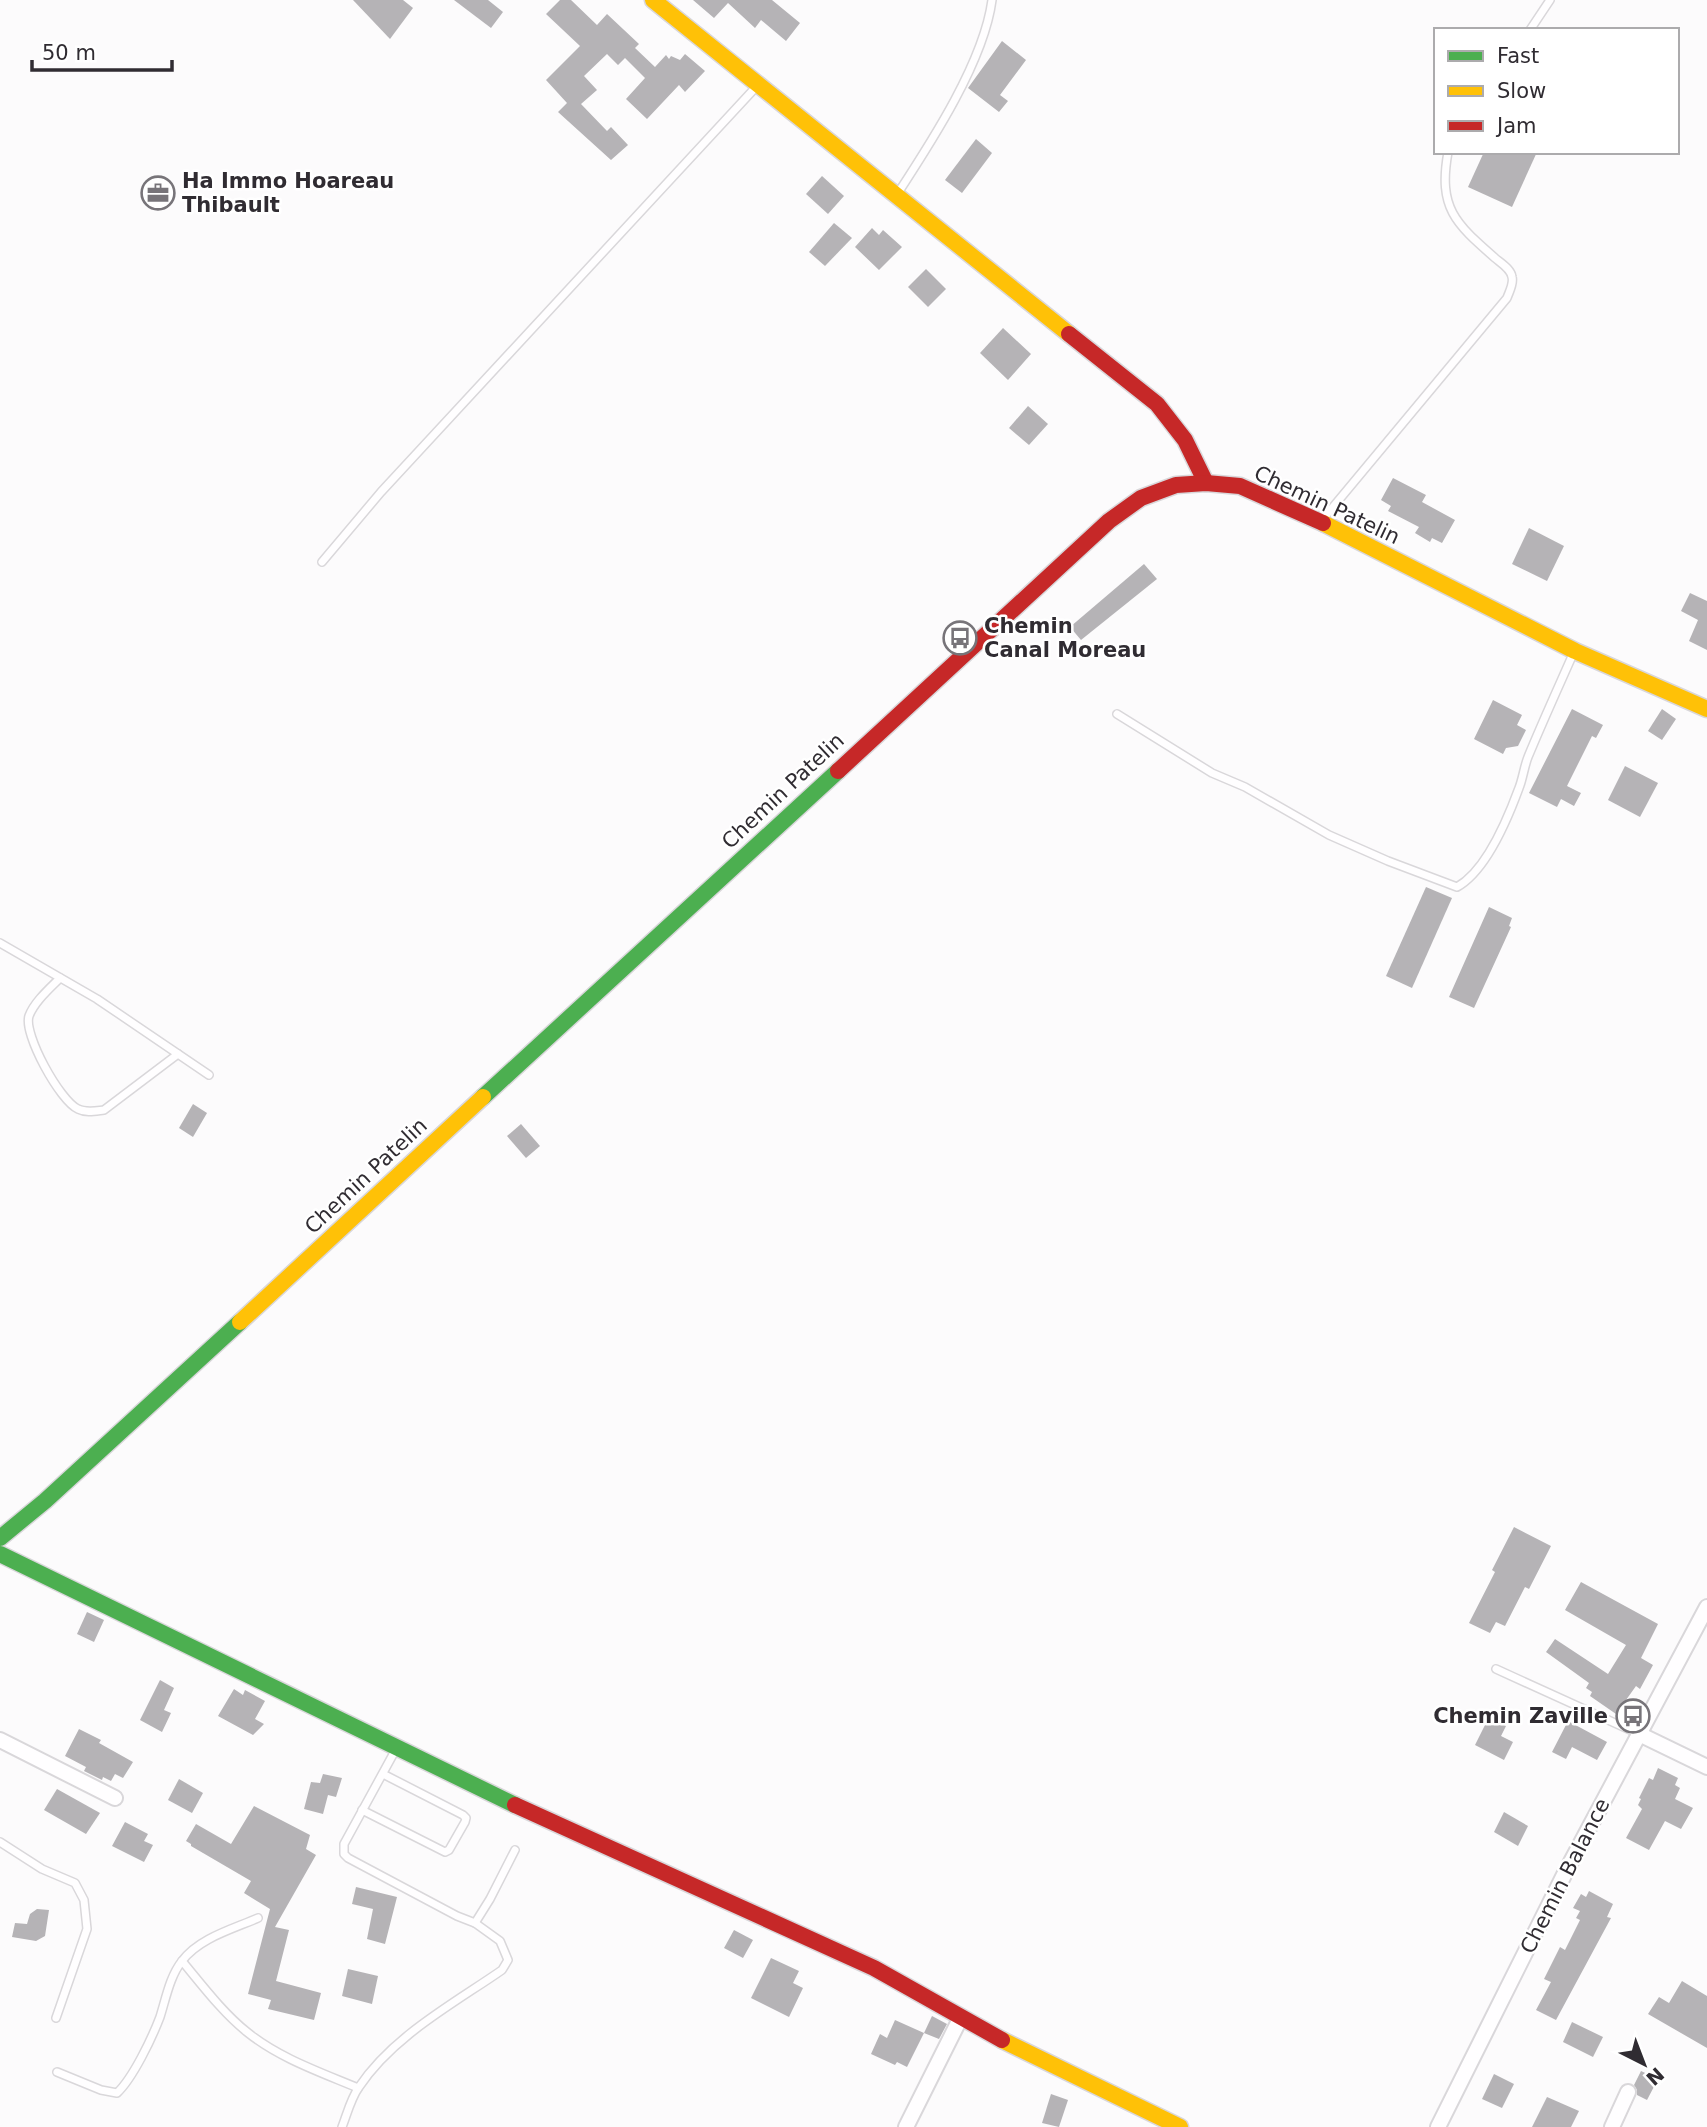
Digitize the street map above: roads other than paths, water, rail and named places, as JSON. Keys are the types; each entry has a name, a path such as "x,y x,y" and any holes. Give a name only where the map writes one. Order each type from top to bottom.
{"main road":[{"path":"653,0 1157,404 1185,440 1206,483"},
{"name":"Chemin Patelin","path":"0,1538 55,1491 1109,521 1141,498 1176,485 1206,483 1240,486 1321,522 1575,651 1707,709"},
{"path":"0,1554 524,1810 874,1968 1004,2041 1180,2127"}],"street":[{"name":"Chemin Balance","path":"1438,2127 1564,1875 1639,1734 1702,1629 1707,1607"},
{"path":"1639,1734 1707,1767"},
{"path":"0,1740 115,1798"},
{"path":"906,2127 961,2017"},
{"path":"1612,2127 1629,2092"}],"lane":[{"path":"897,195 962,85 990,20 992,0"},
{"path":"1531,28 1550,0"},
{"path":"322,562 391,482 759,83"},
{"path":"1321,522 1507,298 1511,287 1513,277 1507,268 1464,231 1447,203 1444,172 1448,154"},
{"path":"1117,714 1212,773 1245,787 1329,835 1457,887 1466,882 1487,856 1507,817 1520,787 1527,761 1575,651"},
{"path":"0,943 97,999 209,1075"},
{"path":"60,978 47,990 29,1016 29,1031 55,1084 66,1101 77,1109 90,1112 104,1110 178,1055"},
{"path":"1496,1669 1639,1734"},
{"path":"342,2127 358,2088 390,2050 502,1970 508,1960 500,1941 475,1923 457,1916 344,1854 344,1844 397,1748"},
{"path":"362,1810 445,1852 449,1850 466,1818 383,1774"},
{"path":"0,1842 42,1869 75,1883 84,1900 87,1929 56,2018"},
{"path":"475,1923 514,1850"},
{"path":"57,2072 101,2090 117,2093 128,2083 159,2019 169,1987 182,1961 201,1943 258,1918"},
{"path":"182,1961 246,2032 298,2062 358,2088"}],"place":[{"name":"Ha Immo Hoareau Thibault","path":"158,193"},
{"name":"Chemin Canal Moreau","path":"960,638"},
{"name":"Chemin Zaville","path":"1633,1716"}]}
